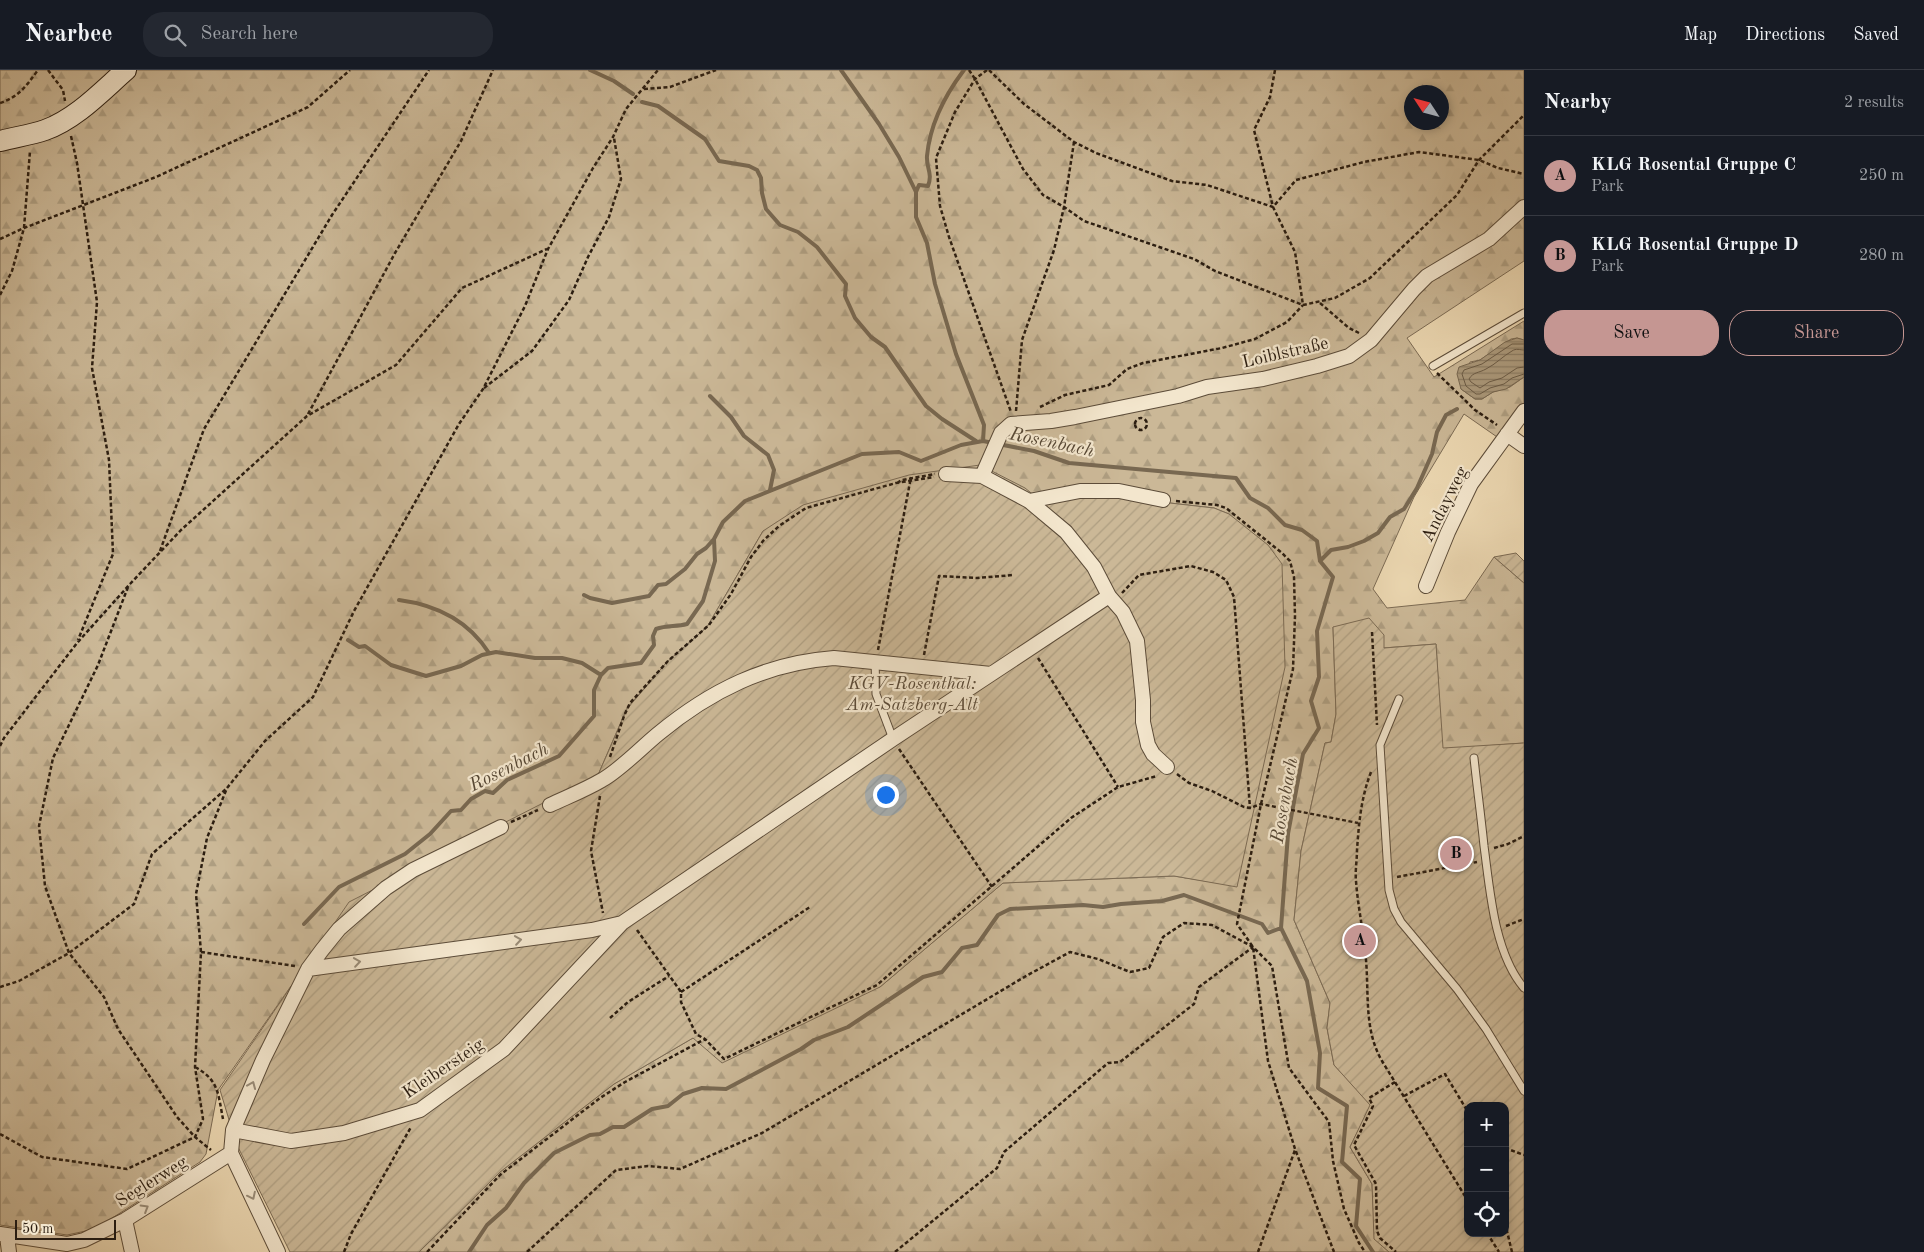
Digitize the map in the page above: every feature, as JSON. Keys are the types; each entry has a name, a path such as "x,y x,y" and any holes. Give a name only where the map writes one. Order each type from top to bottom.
{"street":[{"path":"0,141 45,130 68,117 126,70"},
{"name":"Loiblstraße","path":"1010,426 1061,420 1173,397 1207,387 1263,379 1338,360 1361,349 1371,340 1420,282 1432,272 1489,239 1524,207"},
{"name":"Andayweg","path":"1426,586 1448,532 1471,484 1524,411"},
{"path":"984,472 1010,426"},
{"path":"1507,434 1524,446"},
{"path":"944,473 984,472 1042,511 1066,532 1094,567 1109,596 1123,612 1137,641 1143,700 1143,722 1148,744 1153,754 1167,767"},
{"path":"1029,501 1080,491 1119,491 1162,500"},
{"path":"308,968 606,927 626,921 893,739 1109,596"},
{"path":"550,805 602,784 659,732 730,686 753,675 812,660 834,658 991,674"},
{"path":"278,1252 226,1156 233,1130 263,1060 308,968 339,929 386,888 413,870 501,827"},
{"name":"Kleibersteig","path":"233,1130 291,1141 344,1133 420,1110 504,1049 626,921"},
{"name":"Seglerweg","path":"4,1235 67,1244 84,1240 125,1220 226,1156"},
{"path":"125,1220 132,1252"},
{"path":"4,1235 9,1252"}],"lane":[{"path":"1433,366 1524,313"},
{"path":"875,661 876,694 893,739"},
{"path":"1399,700 1380,745 1388,879 1392,900 1401,922 1457,989 1486,1029 1524,1092"},
{"path":"1474,758 1486,860 1498,930 1510,965 1524,988"}],"path":[{"path":"0,103 9,100 24,90 38,70"},
{"path":"48,70 63,90 83,205 97,302 92,368 109,460 113,554 77,643"},
{"path":"0,239 156,177 308,107 350,70"},
{"path":"160,552 204,428 332,215 429,70"},
{"path":"307,416 395,253 461,141 493,70"},
{"path":"0,988 20,981 69,953 134,904 152,854 227,788 265,741 313,697 354,611 459,424 483,389 525,306 548,248 593,168 613,137 626,109 658,70"},
{"path":"642,89 670,87 716,70"},
{"path":"969,70 1023,169 1042,196 1064,207 1084,221 1194,259 1215,271 1304,305 1320,303 1335,298 1370,278 1457,195 1479,160 1524,115"},
{"path":"1010,426 940,206 936,158 955,112 975,79 988,70 1024,104 1074,142 1096,153 1172,181 1206,185 1273,207"},
{"path":"1275,70 1270,97 1254,130 1273,207 1295,252 1304,305"},
{"path":"0,295 12,271 24,228 32,133"},
{"path":"483,389 532,351 569,300 588,257 609,217 621,179 613,137"},
{"path":"1010,426 1022,340 1054,250 1064,207 1074,142"},
{"path":"1273,207 1296,180 1364,162 1419,152 1479,160 1498,168 1524,174"},
{"path":"0,746 4,738 77,643 181,530 307,416 396,365 462,288 548,248"},
{"path":"1320,303 1349,328 1371,340"},
{"path":"1010,426 1034,410 1065,395 1109,384 1127,369 1143,363 1222,348 1256,339 1287,322 1304,305"},
{"path":"1433,366 1436,372 1475,410 1507,434"},
{"path":"1142,418 1145,420 1147,425 1145,428 1139,430 1136,427 1136,420 1142,418"},
{"path":"606,927 590,851 602,784 630,703 668,662 709,624 731,594 751,557 779,526 806,508 911,479 944,473"},
{"path":"875,661 911,479"},
{"path":"1162,500 1217,505 1226,508 1282,553 1290,561 1293,569 1296,616 1293,668 1261,804 1237,924 1253,947 1272,966 1290,1068 1330,1122 1332,1161 1344,1209 1365,1252"},
{"path":"1109,596 1119,596 1139,575 1191,566 1213,572 1226,580 1234,597 1250,808"},
{"path":"922,666 939,576 977,578 1012,575"},
{"path":"130,584 98,665 53,758 39,826 45,886 69,953 104,997 118,1029 177,1117 195,1137 226,1156"},
{"path":"1372,632 1376,715 1380,745"},
{"path":"1032,648 1118,788"},
{"path":"893,739 992,887"},
{"path":"626,921 681,992 681,1002 696,1034 705,1039 724,1059 877,985 1071,818 1118,788 1158,775 1167,767 1190,784 1212,791 1235,803 1250,808 1261,804 1358,823"},
{"path":"1372,769 1363,793 1358,823 1356,878 1364,940 1367,997 1373,1047 1464,1194"},
{"path":"0,1134 42,1157 127,1169 195,1137 203,1120 195,1067 200,952 196,894 207,838 227,788"},
{"path":"501,827 550,805"},
{"path":"1485,850 1508,844 1524,836"},
{"path":"1388,879 1486,860"},
{"path":"681,992 810,907"},
{"path":"1498,930 1524,919"},
{"path":"527,1252 616,1170 648,1166 680,1169 762,1132 1070,952 1130,972 1149,968 1163,937 1184,923 1212,925 1253,947"},
{"path":"1253,947 1268,1061 1295,1149 1334,1252"},
{"path":"895,1252 997,1168 1004,1152 1100,1069 1108,1063 1120,1062 1194,1004 1199,987 1253,947"},
{"path":"200,952 308,968"},
{"path":"610,1018 628,1002 669,976"},
{"path":"427,1252 500,1175 600,1098 625,1082 705,1039"},
{"path":"195,1067 211,1078 216,1085 223,1120"},
{"path":"1404,1096 1445,1074 1464,1105"},
{"path":"1395,1082 1369,1098 1373,1106 1354,1145 1376,1184 1377,1231 1380,1238 1396,1252"},
{"path":"344,1252 351,1234 420,1110"},
{"path":"1258,1252 1295,1149"},
{"path":"1509,1149 1524,1155"},
{"path":"1490,1237 1499,1252"},
{"path":"1508,1237 1512,1252"}],"green space":[{"path":"0,70 1524,70 1524,261 1407,338 1434,377 1524,321 1524,340 1511,339 1480,360 1470,362 1461,389 1475,399 1482,399 1493,392 1510,387 1524,377 1524,404 1500,439 1464,414 1414,497 1373,589 1387,608 1465,600 1494,557 1524,583 1524,743 1442,749 1436,644 1383,648 1333,627 1336,714 1331,742 1325,743 1301,851 1294,920 1330,1003 1327,1028 1334,1065 1371,1105 1350,1147 1372,1184 1375,1239 1389,1252 419,1252 500,1172 614,1084 693,1038 880,987 1003,883 1174,876 1237,886 1229,514 1214,508 1108,496 763,531 707,627 667,662 627,708 598,775 291,986 218,1090 206,1154 200,1162 95,1229 67,1235 0,1225"},
{"name":"KGV-Rosenthal: Am-Satzberg-Alt","path":"980,465 1025,488 1041,501 1108,496 1214,508 1229,514 1268,545 1282,564 1285,667 1237,887 1174,876 1003,883 880,987 722,1063 693,1038 614,1084 500,1172 419,1252 290,1252 236,1143 220,1090 349,902 598,775 627,709 667,662 707,627 763,531 803,505 909,475"},
{"path":"1516,553 1524,561 1524,583 1494,557"},
{"path":"1369,618 1384,635 1384,648 1436,644 1443,748 1524,743 1524,1252 1389,1252 1374,1239 1372,1184 1350,1147 1370,1105 1334,1065 1327,1028 1330,1003 1294,920 1301,851 1325,743 1331,742 1336,714 1333,627"}],"water":[{"path":"1517,338 1524,340 1524,377 1506,389 1493,392 1482,399 1475,399 1461,389 1457,374 1459,367 1480,360 1505,342"}],"waterway":[{"path":"590,70 614,81 633,94"},
{"name":"Rosenbach","path":"841,70 879,124 899,157 916,192 916,217 927,243 935,284 956,354 984,425 983,441"},
{"path":"916,192 919,185 928,186 930,174 927,156 931,133 945,100 964,70"},
{"path":"642,102 658,106 705,139 719,161 749,166 757,170 761,178 766,209 780,225 798,232 817,247 846,284 845,296 855,318 871,337 885,347 926,406 976,441"},
{"path":"710,396 731,417 744,436 768,455 774,470 770,490"},
{"path":"1320,561 1331,550 1348,547 1378,533 1390,517 1404,509 1417,488 1432,454 1437,432 1446,415 1457,409"},
{"name":"Rosenbach","path":"304,924 339,887 405,854 430,834 451,811 461,810 471,799 485,791 493,793 507,780 559,756 594,716 594,690 601,675 608,668 641,663 654,645 653,636 656,629 687,624 703,601 715,561 714,539 723,522 745,501 862,454 899,452 921,461 961,445 983,441 1034,451 1069,463 1236,478 1250,498 1268,508 1285,525 1302,530 1317,541 1320,561 1333,577 1317,631 1319,677 1311,701 1319,728 1303,754 1288,834 1281,928 1307,981 1320,1053 1318,1088 1347,1106 1342,1162 1360,1179 1356,1226 1373,1252"},
{"path":"584,595 612,603 649,596 658,585 666,584 685,569 697,554 714,539"},
{"path":"399,600 439,610 450,616 481,641 489,653"},
{"path":"348,640 359,647 365,646 391,665 426,676 461,666 482,655 496,652 535,658 562,658 582,663 601,675"},
{"path":"469,1252 487,1225 506,1208 524,1183 554,1153 590,1135 600,1134 613,1127 624,1127 652,1109 668,1106 683,1094 702,1088 726,1089 801,1049 814,1040 848,1027 923,977 942,972 962,948 977,945 998,915 1010,909 1083,905 1103,907 1162,901 1184,895 1262,924 1268,933 1281,928"}],"place":[{"name":"KLG Rosental Gruppe D","path":"1456,854"},
{"name":"KLG Rosental Gruppe C","path":"1360,941"}]}
